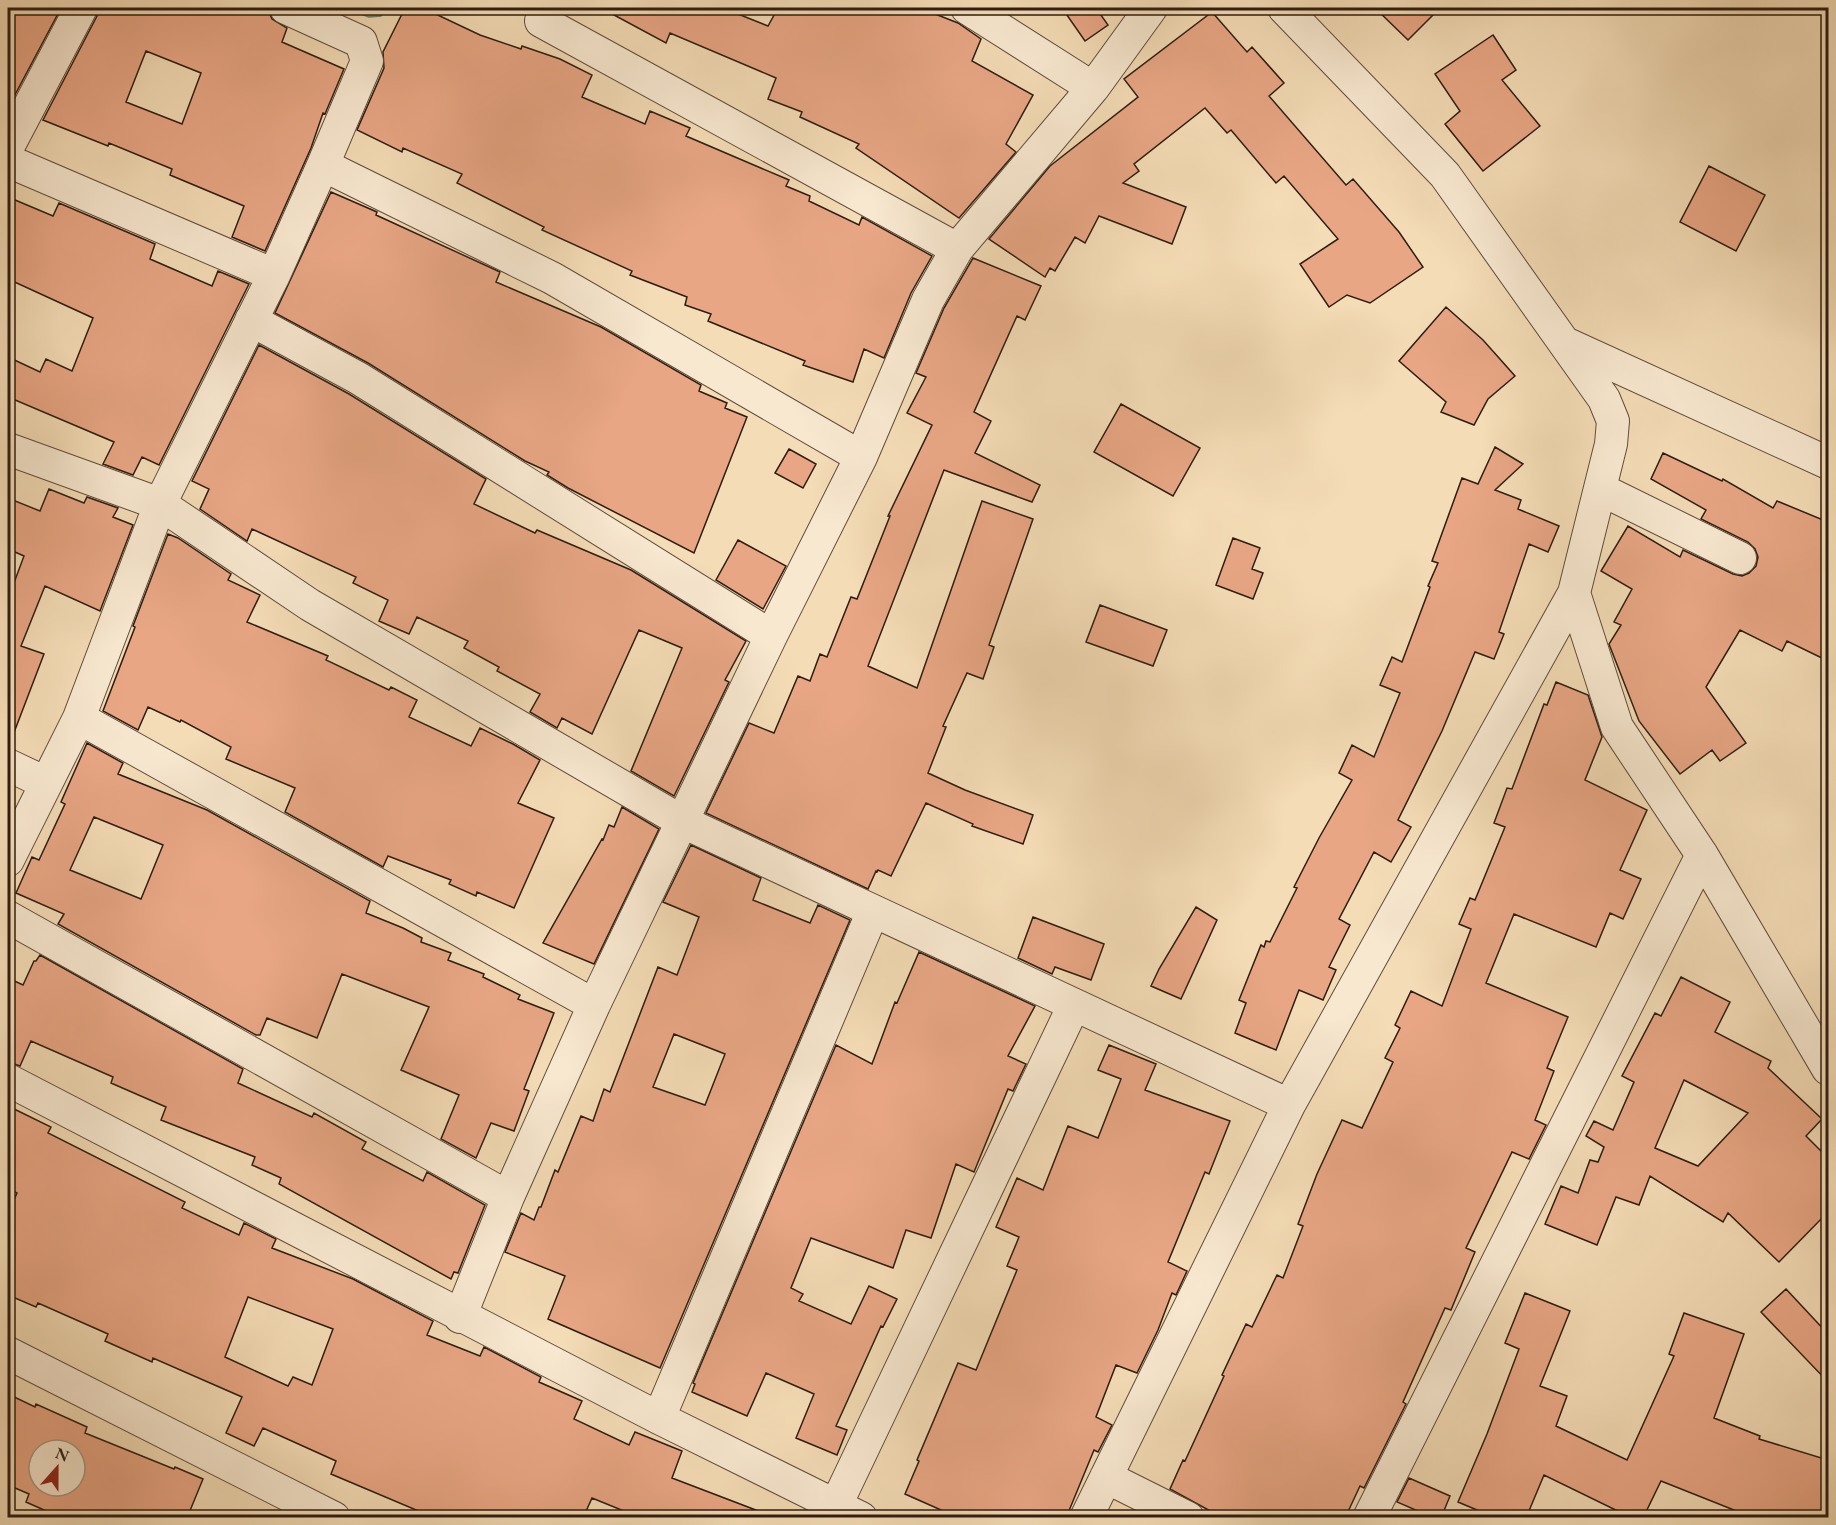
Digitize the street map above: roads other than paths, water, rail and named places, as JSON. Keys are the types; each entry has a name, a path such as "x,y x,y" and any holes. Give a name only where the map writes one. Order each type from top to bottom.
{"street":[{"path":"8,147 81,8"},
{"path":"8,860 79,718 160,504 274,275 367,61 361,42 286,8"},
{"path":"967,8 1093,88"},
{"path":"460,1317 508,1197 594,1005 771,636 861,457 928,300 957,249 1093,88 1151,8"},
{"path":"1086,1518 1289,1105 1574,593 1611,444 1613,421 1604,399 1445,175 1284,8"},
{"path":"540,21 957,249"},
{"path":"8,160 274,275"},
{"path":"323,165 552,278 861,457"},
{"path":"251,320 358,378 771,636"},
{"path":"1564,342 1828,463"},
{"path":"8,449 160,504 310,604 683,822 1289,1105"},
{"path":"1600,489 1740,558"},
{"path":"1574,593 1617,727 1702,855 1828,1069"},
{"path":"79,718 594,1005"},
{"path":"8,765 46,783"},
{"path":"1369,1518 1702,855"},
{"path":"658,1419 873,911"},
{"path":"8,918 508,1197"},
{"path":"8,1080 658,1419 848,1511 1074,1005"},
{"path":"8,1353 334,1518"},
{"path":"1106,1477 1188,1518"}]}
